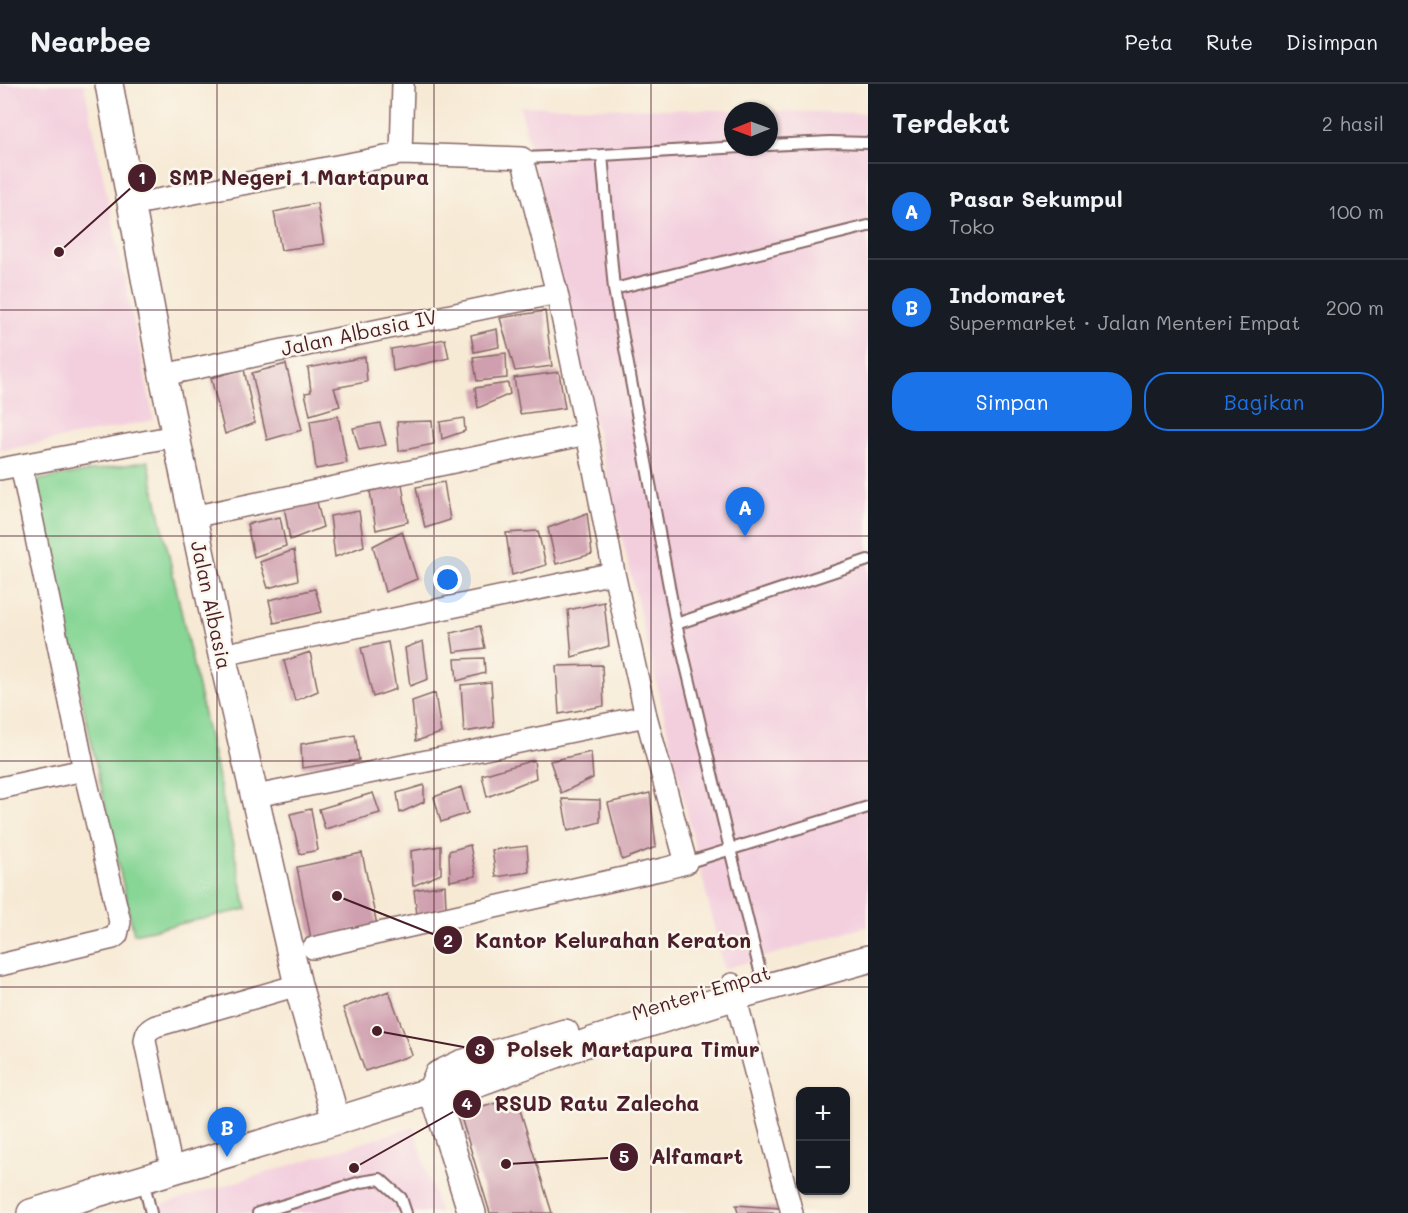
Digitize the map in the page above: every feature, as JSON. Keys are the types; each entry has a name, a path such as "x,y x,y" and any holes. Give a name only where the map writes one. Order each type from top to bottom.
{"street":[{"name":"Jalan Albasia","path":"109,84 175,436 222,654 298,985 336,1121"},
{"path":"401,154 403,84"},
{"path":"130,205 401,154 522,158 557,293 614,573 646,716 686,863 314,948"},
{"name":"Jalan Albasia IV","path":"163,375 557,293"},
{"path":"192,516 587,435"},
{"path":"0,469 175,436"},
{"path":"0,965 113,938 120,929 119,913 84,770 21,465"},
{"path":"222,654 614,573"},
{"path":"255,799 266,794 646,716"},
{"path":"0,788 84,770"},
{"name":"Menteri Empat","path":"763,982 868,942"},
{"name":"Menteri Empat","path":"31,1213 431,1091 451,1090 479,1082 734,990 868,958"},
{"path":"172,1170 145,1041 148,1029 298,985"},
{"path":"734,990 792,1213"},
{"path":"431,1091 441,1114 472,1213"}],"lane":[{"path":"778,145 830,142 868,143"},
{"path":"522,158 724,148"},
{"path":"602,155 614,289 676,624 763,982"},
{"path":"614,289 868,226"},
{"path":"676,624 868,560"},
{"path":"686,863 868,807"},
{"path":"142,1179 151,1213"},
{"path":"258,1213 361,1182 380,1179 401,1198 406,1213"}],"shaded area":[{"path":"0,84 84,84 154,420 0,451"},
{"path":"520,106 724,110 724,156 778,156 778,111 868,113 868,926 724,969"},
{"path":"414,1127 440,1213 136,1213"}],"green space":[{"path":"148,461 247,909 134,934 33,481"}],"building":[{"path":"317,203 324,244 281,250 274,212"},
{"path":"545,311 552,366 515,371 500,318"},
{"path":"497,329 499,347 474,352 471,335"},
{"path":"445,339 449,358 393,371 391,349"},
{"path":"506,353 507,378 477,381 473,357"},
{"path":"365,357 367,382 334,388 340,406 310,415 305,393 311,392 308,368"},
{"path":"286,364 302,430 267,440 252,373"},
{"path":"244,369 255,423 225,434 211,378"},
{"path":"559,372 565,408 520,414 514,378"},
{"path":"508,383 510,394 478,408 475,388"},
{"path":"338,416 347,463 316,469 310,421"},
{"path":"464,418 465,431 442,439 440,422"},
{"path":"432,421 434,444 399,451 397,422"},
{"path":"380,423 386,445 359,450 353,428"},
{"path":"444,482 450,520 425,528 416,487"},
{"path":"402,484 408,522 376,530 370,491"},
{"path":"317,502 323,527 290,540 284,506"},
{"path":"359,511 364,546 335,557 330,516"},
{"path":"587,513 592,554 556,564 548,528"},
{"path":"280,517 286,546 254,557 247,524"},
{"path":"402,531 417,579 385,592 373,546"},
{"path":"538,531 546,565 512,575 506,533"},
{"path":"294,550 298,580 268,588 260,562"},
{"path":"315,589 322,612 274,623 269,600"},
{"path":"604,602 609,646 572,657 568,610"},
{"path":"480,626 485,648 454,652 451,633"},
{"path":"423,641 428,679 410,686 405,648"},
{"path":"388,642 396,689 373,697 361,648"},
{"path":"310,652 318,691 295,701 284,661"},
{"path":"484,658 485,673 457,681 455,659"},
{"path":"602,665 604,706 559,714 556,666"},
{"path":"491,682 494,727 464,732 461,685"},
{"path":"435,693 441,733 416,741 412,701"},
{"path":"355,735 359,760 302,768 301,744"},
{"path":"591,752 593,778 561,793 550,761"},
{"path":"534,760 536,778 487,797 482,775"},
{"path":"424,785 424,802 400,813 397,793"},
{"path":"461,787 468,813 441,822 434,797"},
{"path":"373,793 380,813 325,829 319,809"},
{"path":"650,793 656,847 622,860 608,803"},
{"path":"562,799 600,800 600,822 568,831"},
{"path":"311,809 318,850 300,854 290,814"},
{"path":"470,845 476,876 450,881 449,851"},
{"path":"441,846 441,874 413,886 411,851"},
{"path":"527,846 529,872 496,877 492,850"},
{"path":"362,853 377,925 311,939 297,867"},
{"path":"445,885 446,907 417,915 414,890"},
{"path":"389,991 412,1055 365,1071 343,1008"},
{"path":"516,1097 552,1213 490,1213 460,1114"},
{"path":"736,1205 780,1208 781,1213 738,1213"}],"place":[{"name":"SMP Negeri 1 Martapura","path":"59,252"},
{"name":"Pasar Sekumpul","path":"745,537"},
{"name":"Kantor Kelurahan Keraton","path":"337,896"},
{"name":"Polsek Martapura Timur","path":"377,1031"},
{"name":"Indomaret","path":"227,1157"},
{"name":"Alfamart","path":"506,1164"},
{"name":"RSUD Ratu Zalecha","path":"354,1168"}]}
